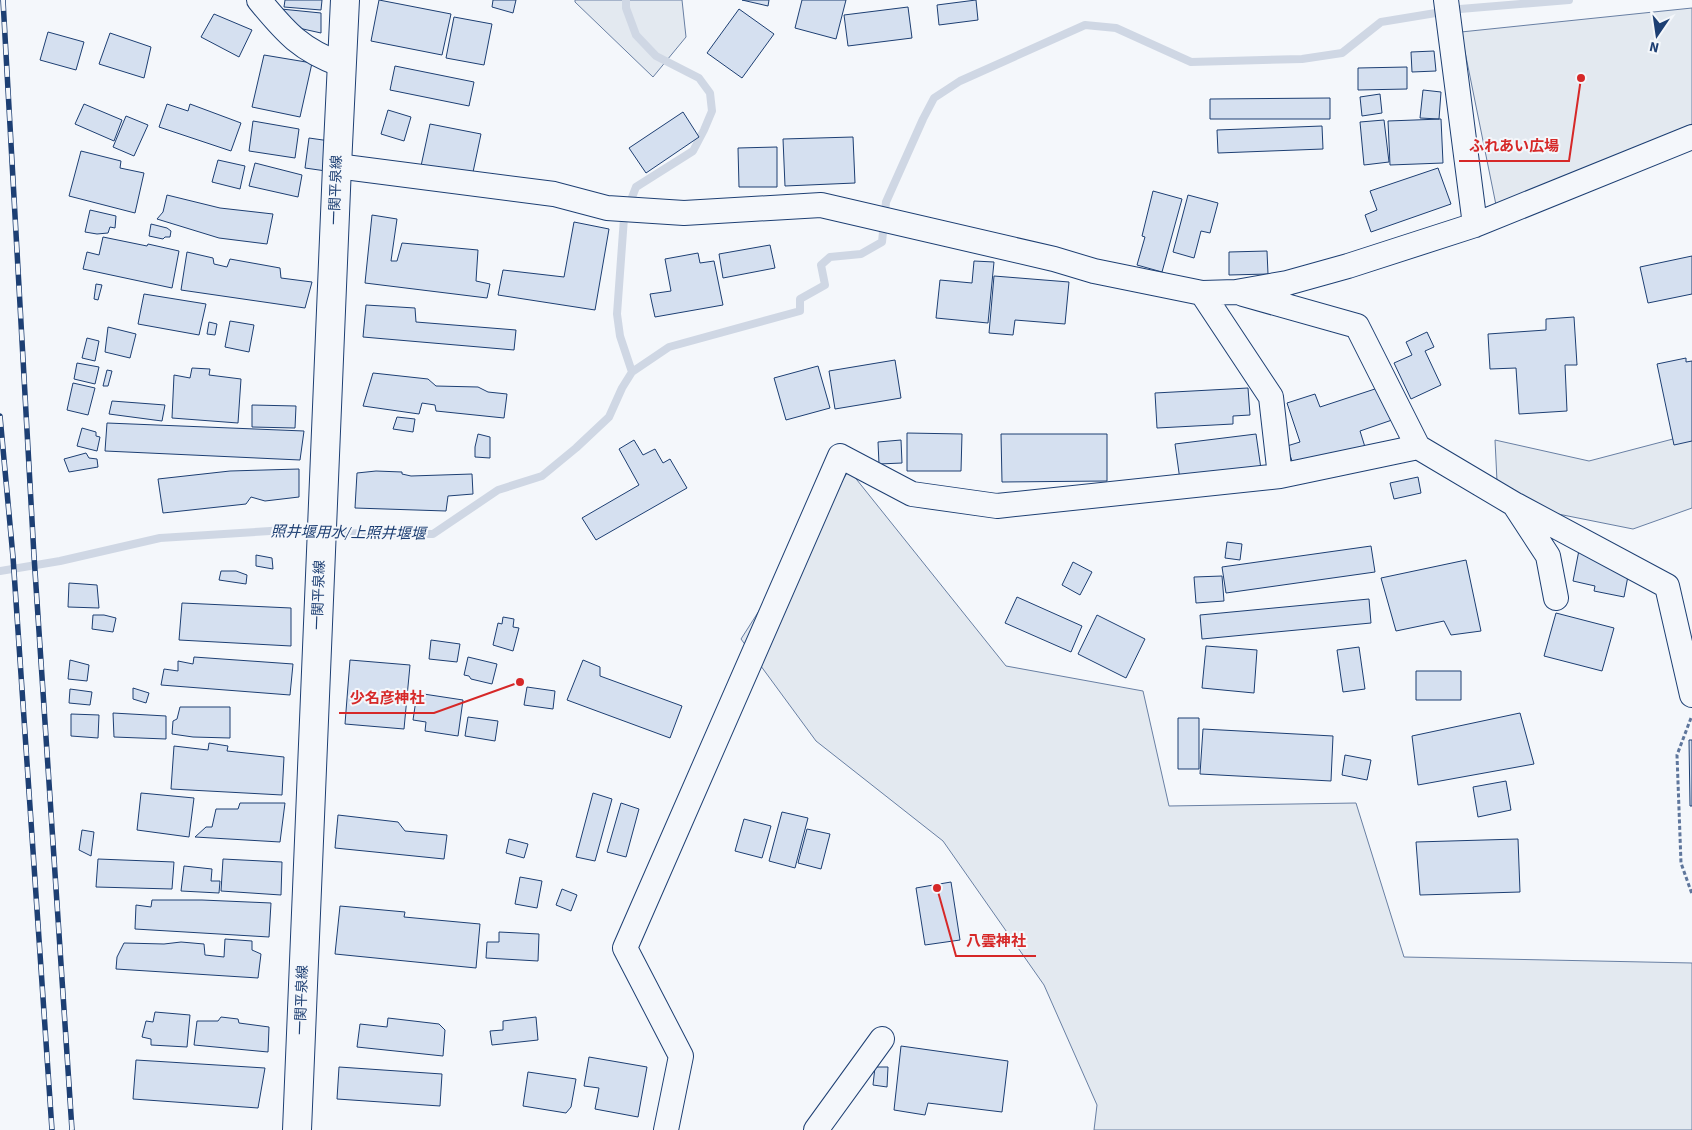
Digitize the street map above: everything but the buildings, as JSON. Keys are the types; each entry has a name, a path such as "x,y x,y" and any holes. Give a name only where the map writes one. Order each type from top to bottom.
{"main road":[{"name":"一関平泉線","path":"297,1130 337,166 346,0"}],"street":[{"path":"259,0 279,25 299,44 322,58 342,65"},
{"path":"1446,0 1475,225"},
{"path":"337,166 554,194 607,208 684,213 820,205 1054,259 1094,271 1202,293 1236,292 1287,283 1348,266 1475,225 1690,140"},
{"path":"1236,292 1357,326 1418,447 1514,504 1667,586 1692,695"},
{"path":"1202,293 1271,397 1280,476"},
{"path":"666,1130 682,1056 625,948 840,456 912,494 997,506 1280,476 1418,447"},
{"path":"1514,504 1548,556 1556,598"},
{"path":"816,1130 882,1039"}],"path":[{"path":"1692,716 1677,755 1681,863 1692,894"}],"shaded area":[{"path":"575,0 682,0 686,37 653,77"},
{"path":"1692,8 1692,124 1496,205 1461,32"},
{"path":"1692,434 1692,508 1633,529 1498,502 1495,440 1589,461"},
{"path":"849,470 1006,666 1143,691 1169,806 1356,803 1404,957 1692,963 1692,1130 1094,1130 1097,1105 1044,985 943,841 816,741 741,639"}],"waterway":[{"name":"照井堰用水/上照井堰堰","path":"0,571 60,561 160,538 286,530 433,534 498,490 542,476 576,448 609,417 622,388 632,372 620,336 617,314 624,218 636,187 693,151 712,111 710,93 699,78 656,56 636,35 626,8 626,0"},
{"path":"632,372 669,347 800,311 800,299 825,285 821,265 830,257 861,254 882,242 886,202 934,98 960,81 1085,25 1116,28 1191,62 1302,59 1342,53 1381,22 1460,9 1569,0"}],"railway":[{"path":"3,0 34,556 72,1130"},
{"path":"0,416 13,557 52,1130"}],"place":[{"name":"ふれあい広場","path":"1581,78"},
{"name":"少名彦神社","path":"520,682"},
{"name":"八雲神社","path":"937,888"}]}
